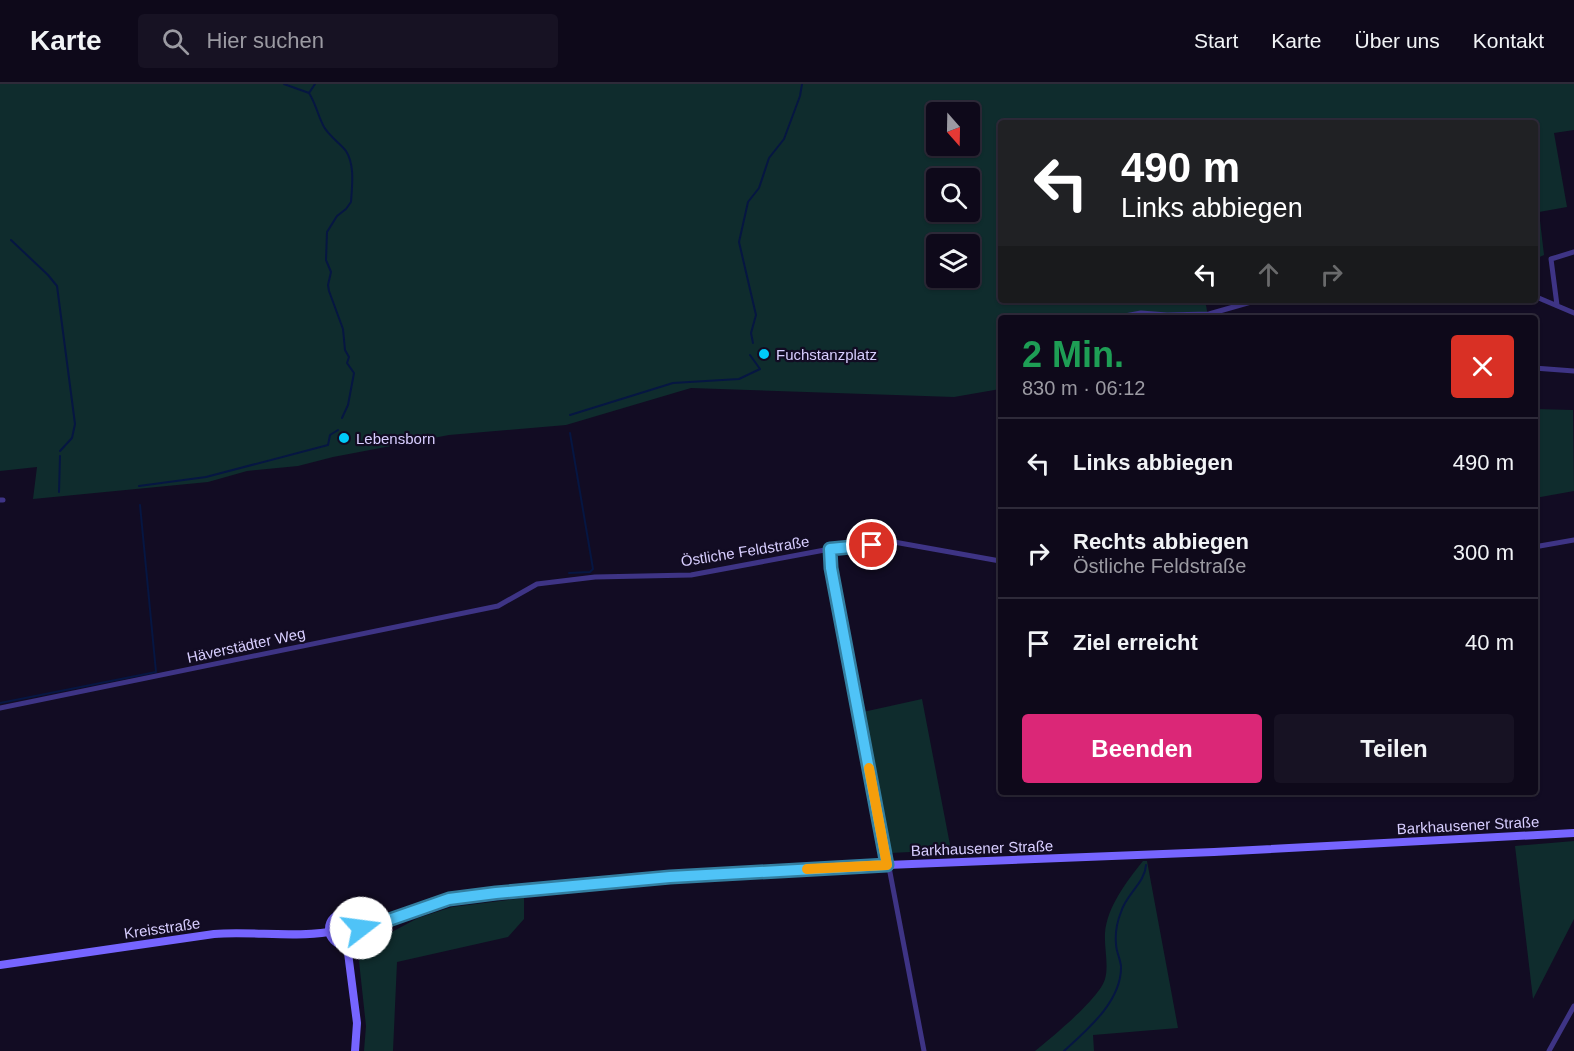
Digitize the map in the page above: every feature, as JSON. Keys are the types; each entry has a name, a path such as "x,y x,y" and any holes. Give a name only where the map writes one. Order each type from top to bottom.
{"main road":[{"name":"Barkhausener Straße","path":"361,928 449,899 679,877 1574,833"},
{"path":"342,913 357,918 361,928 359,938 347,945 336,943 329,932 332,919 342,913"},
{"name":"Kreisstraße","path":"0,965 214,934 241,932 293,935 329,932"},
{"path":"347,945 357,1023 355,1051"}],"street":[{"path":"1557,305 1551,259 1574,252"},
{"path":"1538,298 1574,313"},
{"path":"1130,315 1141,313 1209,314 1248,303"},
{"path":"1538,368 1574,371"},
{"path":"1538,546 1574,540"},
{"name":"Östliche Feldstraße","path":"498,606 537,584 595,577 691,575 830,549 894,542 998,561"},
{"path":"830,549 831,568 924,1051"},
{"name":"Häverstädter Weg","path":"0,708 498,606"},
{"path":"1549,1051 1574,1006"}],"green space":[{"path":"0,84 1574,84 1574,130 1554,133 1567,207 1539,212 1544,255 1538,258 1538,120 998,120 998,303 1206,303 1208,315 998,315 998,389 954,397 691,388 566,425 449,435 298,466 247,471 208,482 33,499 37,467 0,471"},
{"path":"1538,409 1573,410 1574,491 1538,497"},
{"path":"922,699 951,850 890,853 863,712"},
{"path":"1574,841 1574,919 1533,999 1515,846"},
{"path":"1143,861 1147,861 1178,1028 1093,1035 1094,1051 1035,1051 1074,1017 1101,987 1106,974 1105,933 1110,914 1124,886"},
{"path":"524,898 524,919 508,937 397,962 393,1051 364,1051 366,1026 359,961 371,943 418,918 452,907"}],"waterway":[{"path":"284,84 309,93"},
{"path":"315,84 309,93 324,127 346,151 352,169 351,202 337,216 327,232 326,260 331,272 329,291 343,329 345,350 349,357 347,363 354,373 348,405 342,418"},
{"path":"753,343 751,333 756,315 739,242 748,202 759,188 769,158 784,139 800,96 802,84"},
{"path":"11,240 57,286 75,424 72,438 60,451"},
{"path":"570,415 673,383 739,379 760,369 750,355"},
{"path":"139,486 206,477 328,445 330,435 338,430"},
{"path":"569,573 590,572 593,569 570,433"},
{"path":"59,492 60,456"},
{"path":"0,703 156,672 140,505"},
{"path":"1064,1051 1102,1014 1116,991 1121,966 1116,947 1117,924 1123,906 1142,877 1146,865"}],"slow traffic":[{"path":"807,869 887,865 869,768"}],"place":[{"name":"Fuchstanzplatz","path":"764,354"},
{"name":"Lebensborn","path":"344,438"}],"route":[{"path":"361,928 449,899 496,893 670,877 887,865 831,568 830,549 872,545"}]}
